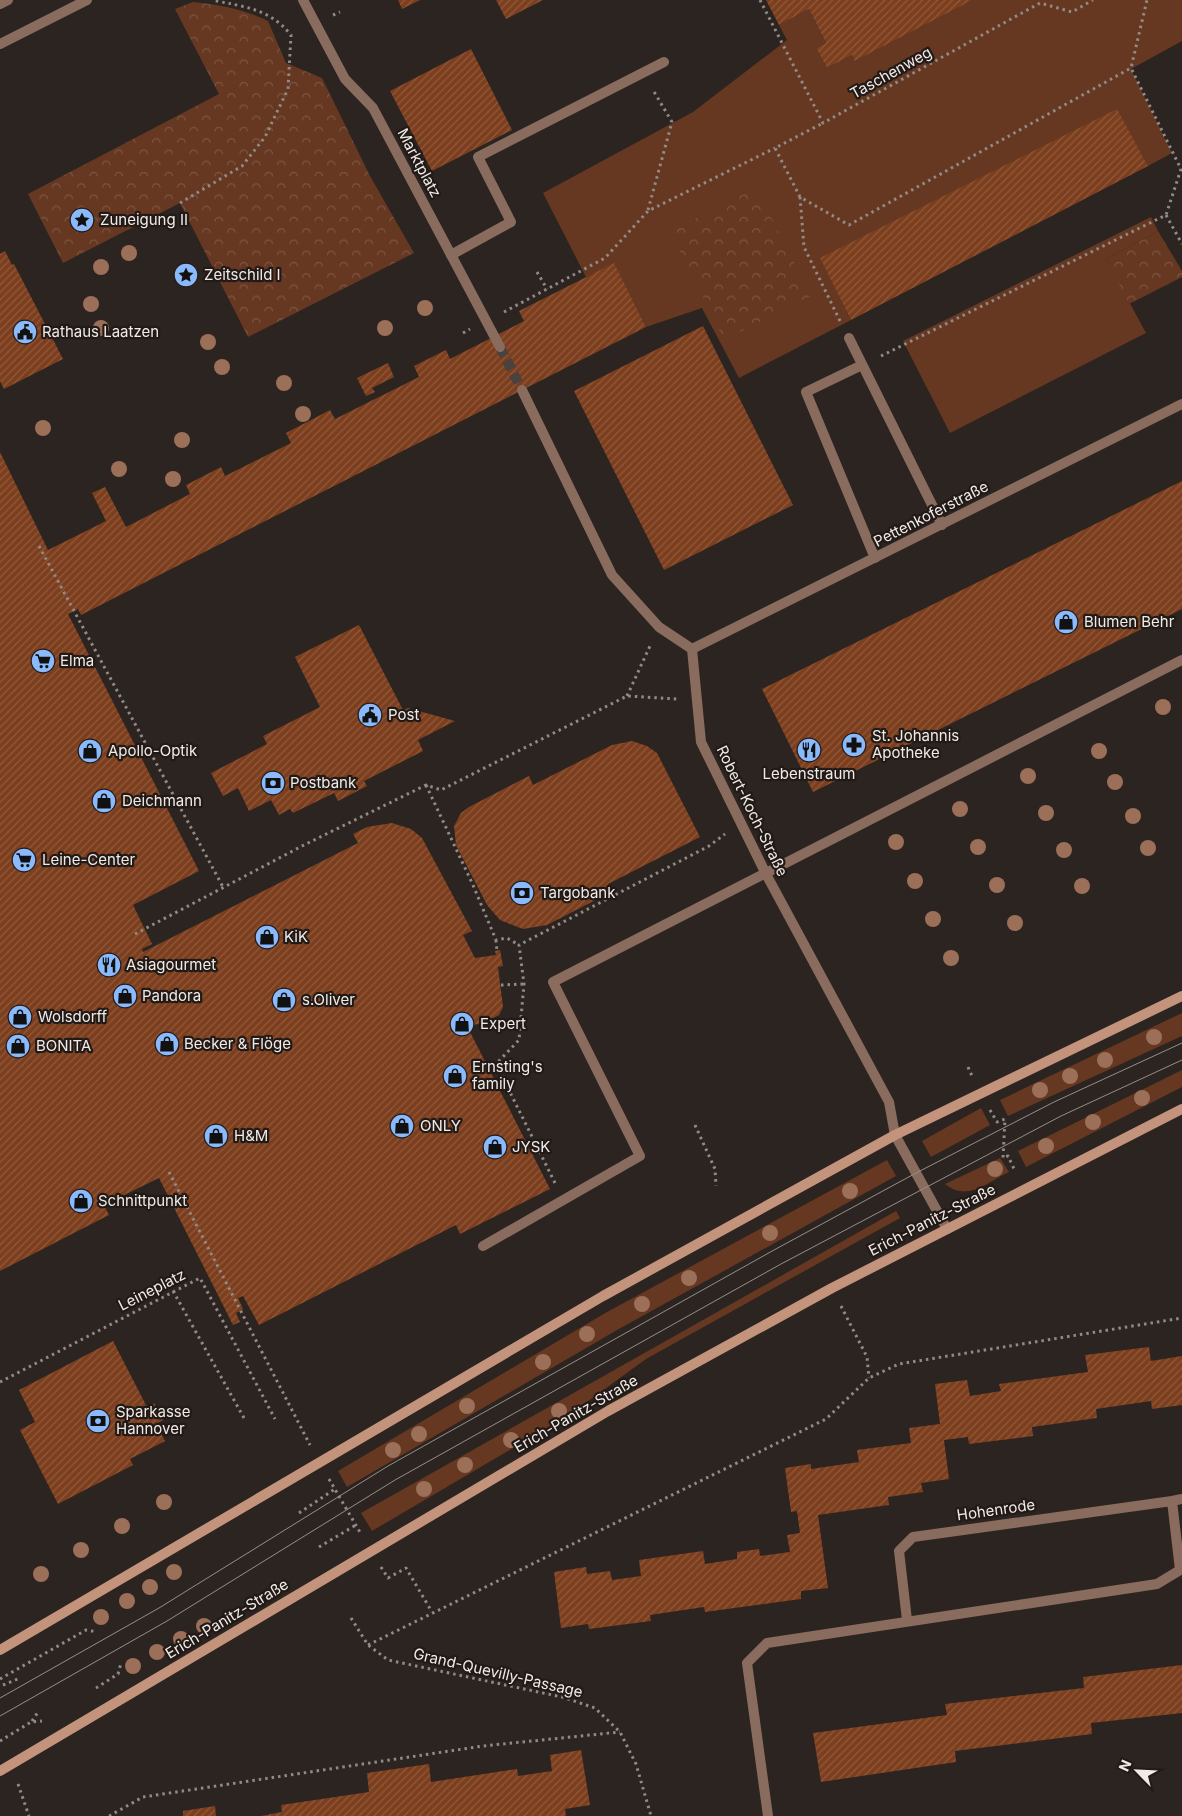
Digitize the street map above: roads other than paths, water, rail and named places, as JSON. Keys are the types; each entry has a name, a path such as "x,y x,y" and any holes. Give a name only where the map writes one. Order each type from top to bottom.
{"main road":[{"path":"0,1650 604,1296 895,1135 1182,996"},
{"name":"Erich-Panitz-Straße","path":"0,1771 608,1411 832,1288 1182,1109"}],"street":[{"path":"0,4 8,0"},
{"path":"0,44 86,0"},
{"name":"Marktplatz","path":"302,0 345,79 373,108 500,347"},
{"path":"451,255 511,222 478,157 664,62"},
{"path":"849,338 942,525"},
{"path":"862,365 806,392 876,558"},
{"path":"522,390 612,575 659,627 692,649"},
{"name":"Pettenkoferstraße","path":"692,649 1182,404"},
{"name":"Robert-Koch-Straße","path":"692,649 701,742 766,874 889,1102 895,1135 947,1230"},
{"path":"483,1246 640,1156 553,982 1182,660"},
{"name":"Hohenrode","path":"768,1816 746,1663 767,1643 907,1620 1157,1584 1180,1570 1177,1500 913,1537 899,1551 907,1620"}],"tunnel":[{"path":"500,347 522,390"}],"tram line":[{"path":"0,1698 159,1608 388,1466 774,1250 916,1173 1054,1102 1182,1043"},
{"path":"0,1716 167,1621 395,1480 781,1264 1061,1116 1182,1060"}],"place":[{"name":"Zuneigung II","path":"82,220"},
{"name":"Zeitschild I","path":"186,275"},
{"name":"Rathaus Laatzen","path":"25,332"},
{"name":"Blumen Behr","path":"1066,622"},
{"name":"Elma","path":"43,661"},
{"name":"Post","path":"370,715"},
{"name":"St. Johannis Apotheke","path":"854,745"},
{"name":"Lebenstraum","path":"809,750"},
{"name":"Apollo-Optik","path":"90,751"},
{"name":"Postbank","path":"273,783"},
{"name":"Deichmann","path":"104,801"},
{"name":"Leine-Center","path":"24,860"},
{"name":"Targobank","path":"522,893"},
{"name":"KiK","path":"267,937"},
{"name":"Asiagourmet","path":"109,965"},
{"name":"Pandora","path":"125,996"},
{"name":"s.Oliver","path":"284,1000"},
{"name":"Wolsdorff","path":"20,1017"},
{"name":"Expert","path":"462,1024"},
{"name":"Becker & Flöge","path":"167,1044"},
{"name":"BONITA","path":"18,1046"},
{"name":"Ernsting's family","path":"455,1076"},
{"name":"ONLY","path":"402,1126"},
{"name":"H&M","path":"216,1136"},
{"name":"JYSK","path":"495,1147"},
{"name":"Schnittpunkt","path":"81,1201"},
{"name":"Sparkasse Hannover","path":"98,1421"}]}
